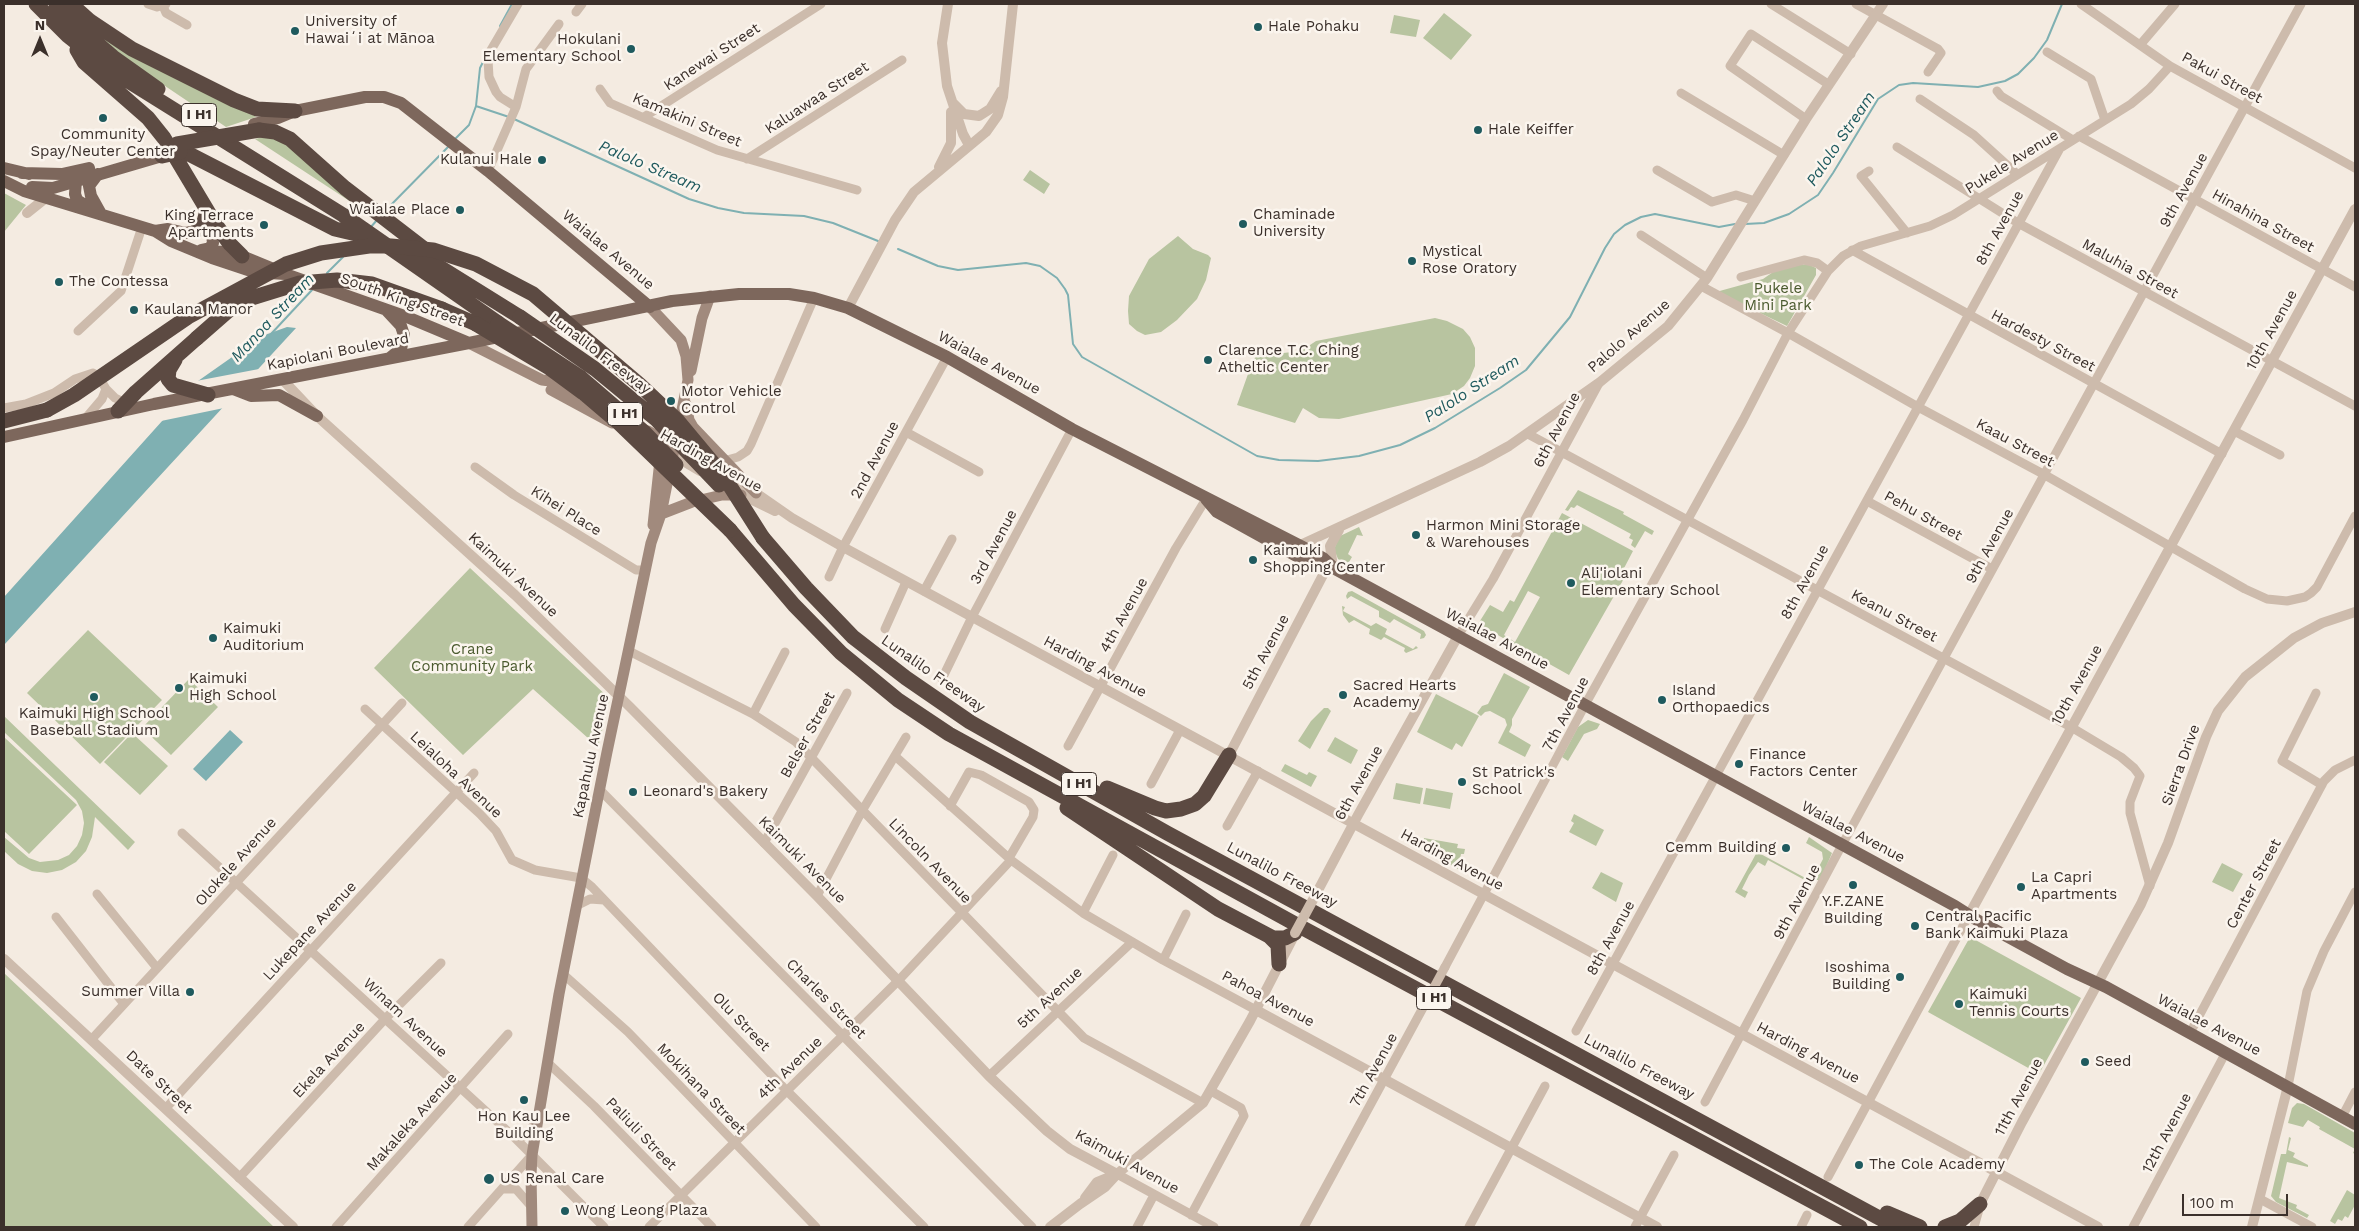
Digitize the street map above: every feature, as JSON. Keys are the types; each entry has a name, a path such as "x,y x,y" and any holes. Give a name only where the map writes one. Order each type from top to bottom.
{"highway":[{"name":"Lunalilo Freeway","path":"36,4 68,36 112,71 348,214 386,234 461,279 594,369 657,420 695,459 830,614 868,650 946,707 992,735 1167,833 1896,1227"},
{"name":"Lunalilo Freeway","path":"56,4 78,27 113,57 348,214"},
{"path":"71,4 90,22 117,40 234,100 257,109 295,112"},
{"path":"68,36 84,62 148,118 164,138 207,210 230,244 242,256"},
{"path":"160,153 256,127 275,132 290,140 345,188 386,234"},
{"path":"178,148 335,229 386,234"},
{"path":"197,230 204,222 207,210"},
{"name":"Lunalilo Freeway","path":"386,234 498,323 580,377 624,413 663,450 818,632 870,678 924,718 1009,767 1299,926 1860,1227"},
{"path":"4,421 47,410 74,395 188,317 286,264 321,253 368,246 433,250 476,264 532,294 640,385 678,421 723,475 763,538"},
{"path":"122,407 197,338 245,300 300,283 337,280 372,284 442,309 476,324 548,367 586,395 620,424 730,530"},
{"path":"177,357 169,370 168,379 185,395 208,395"},
{"path":"992,735 1132,800 1166,811 1186,808 1198,802 1211,785 1228,755"},
{"path":"1009,767 1189,892 1270,936 1282,939 1295,933"},
{"path":"1270,936 1278,945 1279,964"},
{"path":"1704,1122 1840,1191 1920,1227"},
{"path":"1945,1227 1960,1221 1980,1204"}],"main road":[{"name":"Waialae Avenue","path":"256,127 295,112 365,97 384,96 408,106 650,307 672,301 710,296 781,293 814,298 848,308 947,357 1072,429 1301,546 1323,558 1334,568 1969,915 2226,1052 2355,1124"},
{"path":"4,179 36,188 57,186 102,169 160,153"},
{"path":"4,168 56,180 76,180 82,184 91,196 101,214"},
{"path":"22,172 62,174 102,169"},
{"path":"91,196 89,186 92,179 102,169"},
{"name":"South King Street","path":"4,179 24,191 155,231 172,241 212,258 254,272 289,275 338,294 385,309 469,343"},
{"path":"76,180 74,188 77,200 101,214"},
{"path":"47,197 57,186"},
{"name":"South King Street","path":"155,231 168,229 186,233 197,230"},
{"path":"197,230 207,230 214,239 210,248 199,251"},
{"path":"199,251 228,252 289,275"},
{"path":"688,380 696,353 702,318 710,296"},
{"name":"Kapiolani Boulevard","path":"208,395 469,343 524,323 650,307"},
{"name":"Kapahulu Avenue","path":"532,1227 532,1155 563,974 581,878 651,543 661,514 669,453 688,380 688,366 684,346 650,307"},
{"path":"385,309 401,326 404,335 401,349 390,358"},
{"path":"524,323 528,363 541,380"},
{"name":"Harding Avenue","path":"469,343 541,380 550,381 669,453"},
{"name":"Harding Avenue","path":"541,380 544,386 669,453"},
{"path":"239,389 251,396 279,395 317,416"},
{"path":"4,437 84,421 122,407 152,404 185,395"},
{"path":"685,397 689,420 693,427 756,493"},
{"path":"651,543 669,453"},
{"path":"661,514 677,507 707,499 742,495"},
{"name":"Waialae Avenue","path":"1206,499 1214,511 1311,564 1334,568"}],"street":[{"path":"148,4 157,7 164,5 166,14 187,25"},
{"path":"515,108 500,97 492,85 488,69 491,50 518,4"},
{"path":"576,12 582,4"},
{"name":"Kanewai Street","path":"644,117 821,4"},
{"path":"948,4 942,43 944,66 951,100 969,145"},
{"path":"848,308 907,201 921,184 986,132 996,119 1002,106 1013,4"},
{"path":"1772,4 1851,54"},
{"path":"1856,4 1938,49 1940,53 1928,72"},
{"name":"Palolo Avenue","path":"1301,546 1480,462 1528,434 1600,382 1668,326 1704,282 1828,84 1851,54 1883,4"},
{"name":"Pakui Street","path":"2081,4 2092,7 2170,66 2355,168"},
{"path":"2140,45 2174,4"},
{"name":"9th Avenue","path":"1705,1102 1842,845 2301,4"},
{"path":"488,171 515,108 526,70 559,24"},
{"path":"1806,119 1730,66 1751,34 1828,84"},
{"path":"2047,52 2092,79 2105,120"},
{"name":"Kaluawaa Street","path":"747,160 902,60"},
{"name":"Pukele Avenue","path":"1852,250 1871,242 1907,233 1942,221 2140,97 2170,66"},
{"path":"951,100 964,114 979,116 990,110 1005,82"},
{"name":"Kamakini Street","path":"600,89 610,103 717,150 857,190"},
{"name":"Hinahina Street","path":"1997,91 2001,96 2076,138 2195,198 2355,287"},
{"path":"1681,93 1784,155"},
{"path":"936,172 951,143 951,100"},
{"path":"1920,100 1974,135 2017,174"},
{"name":"Maluhia Street","path":"1897,147 1978,200 2018,223 2355,406"},
{"name":"8th Avenue","path":"1576,1031 1816,589 1867,501 2060,148"},
{"path":"1657,170 1712,202 1736,195 1755,201"},
{"path":"1868,171 1861,176 1907,233"},
{"path":"24,191 28,199 27,213 47,197"},
{"name":"10th Avenue","path":"1828,1177 2071,727 2355,209"},
{"path":"78,331 121,291 142,227"},
{"name":"Kaau Street","path":"1641,235 1704,282 1788,333 1918,407 2045,475 2245,589 2267,599 2277,601 2296,600 2305,597 2317,586 2355,516"},
{"name":"Hardesty Street","path":"1852,250 1968,316 2222,454"},
{"name":"7th Avenue","path":"1304,1227 1585,705 1743,420 1788,333 1828,271 1852,250"},
{"path":"1741,277 1804,260 1816,263 1828,271"},
{"path":"708,465 738,457 747,451 814,298"},
{"name":"2nd Avenue","path":"829,577 843,547 947,357"},
{"path":"4,408 26,404 54,393 75,379 93,373 99,377 106,389 122,407"},
{"name":"Kaimuki Avenue","path":"282,379 317,416 515,595 619,696 816,896 989,1076 1047,1131 1070,1149 1214,1227"},
{"name":"6th Avenue","path":"1050,1227 1105,1188 1117,1174 1203,1103 1211,1092 1354,823 1458,636 1480,602 1600,382"},
{"path":"84,421 102,399 106,389"},
{"name":"3rd Avenue","path":"942,680 972,617 1072,429"},
{"path":"2234,431 2280,456"},
{"path":"906,432 979,472"},
{"name":"Keanu Street","path":"1528,434 2071,727 2116,754 2139,773 2139,782 2130,802 2130,813 2150,886"},
{"name":"Harding Avenue","path":"669,453 708,465 756,493 792,518 924,592 2098,1227"},
{"name":"Harding Avenue","path":"669,453 760,506 792,518"},
{"name":"Kihei Place","path":"475,467 514,495 636,570 646,570"},
{"name":"4th Avenue","path":"1068,746 1180,541 1206,499"},
{"name":"Pehu Street","path":"1867,501 1992,570"},
{"path":"1233,521 1251,525 1292,547 1301,546"},
{"path":"1334,568 1330,544 1334,535 1343,526"},
{"path":"924,592 952,539"},
{"name":"5th Avenue","path":"1228,755 1323,574 1334,568"},
{"path":"885,629 906,582"},
{"name":"Sierra Drive","path":"2097,984 2150,886 2175,826 2206,737 2226,699 2253,670 2294,638 2322,623 2355,612"},
{"name":"Lincoln Avenue","path":"629,651 753,714 796,742 810,759 1084,1038 1203,1103"},
{"path":"753,714 785,652"},
{"name":"Belser Street","path":"764,843 847,693"},
{"path":"2316,693 2282,761 2322,785"},
{"name":"Olokele Avenue","path":"91,1040 402,702"},
{"name":"Leialoha Avenue","path":"365,709 480,814 496,831 512,860 535,870 581,878"},
{"path":"1151,784 1180,730"},
{"path":"816,896 862,811 906,736"},
{"name":"Pahoa Avenue","path":"895,756 1010,859 1083,913 1163,960 1385,1078 1512,1149 1637,1223 1656,1227"},
{"name":"Center Street","path":"2190,1033 2322,785 2331,773 2355,760"},
{"path":"1227,826 1258,771"},
{"name":"4th Avenue","path":"649,1227 898,981 962,914 1010,859 1033,817 1033,807 1027,799 981,775 969,772 950,806"},
{"name":"Lukepane Avenue","path":"166,1108 457,794 474,773"},
{"name":"Charles Street","path":"600,790 1032,1227"},
{"name":"Winam Avenue","path":"182,833 514,1137 604,1227"},
{"path":"1083,913 1113,855"},
{"name":"Olu Street","path":"581,878 786,1090 924,1227"},
{"path":"2252,1227 2288,1086 2307,991 2324,951 2355,892"},
{"path":"97,894 158,968"},
{"path":"576,906 590,899 604,900"},
{"path":"1163,960 1186,914"},
{"path":"56,917 124,1004"},
{"name":"5th Avenue","path":"989,1076 1132,942"},
{"name":"Date Street","path":"4,959 294,1227"},
{"name":"Ekela Avenue","path":"239,1178 385,1019 441,963"},
{"name":"Mokihana Street","path":"563,974 628,1032 816,1227"},
{"name":"11th Avenue","path":"1974,1227 1980,1204 1996,1172 2097,984"},
{"name":"Makaleka Avenue","path":"336,1227 508,1034"},
{"name":"12th Avenue","path":"2133,1227 2226,1052"},
{"name":"Paliuli Street","path":"548,1063 594,1106 712,1227"},
{"path":"1469,1227 1546,1086"},
{"path":"1191,1215 1244,1116 1241,1108 1211,1092"},
{"path":"2342,1117 2355,1092"},
{"path":"514,1137 524,1136 530,1132 540,1111"},
{"path":"468,1227 503,1190 532,1155"},
{"path":"1637,1223 1674,1155"},
{"path":"1095,1162 1099,1169 1097,1182"},
{"name":"6th Avenue","path":"1080,1204 1097,1182 1117,1174"},
{"path":"503,1190 516,1189 531,1206"},
{"path":"1137,1227 1154,1195"},
{"path":"2260,1199 2312,1227"},
{"path":"1801,1227 1807,1215"}],"green space":[{"path":"1444,13 1472,35 1451,60 1423,38"},
{"path":"1394,15 1420,20 1416,37 1390,33"},
{"path":"102,38 256,117 226,127 119,55"},
{"path":"263,137 280,139 354,204 255,139"},
{"path":"1030,170 1050,184 1044,194 1023,180"},
{"path":"4,193 26,205 4,232"},
{"path":"1178,236 1193,249 1211,258 1206,280 1197,299 1177,320 1161,332 1145,335 1129,324 1129,296 1149,259"},
{"name":"Pukele Mini Park","path":"1808,264 1816,268 1816,275 1787,326 1716,292 1763,279 1776,270"},
{"path":"1435,318 1447,321 1463,329 1470,337 1475,348 1475,366 1470,378 1464,386 1452,394 1339,419 1319,418 1303,408 1295,423 1237,405 1253,360 1257,356 1301,351 1316,341"},
{"path":"1578,490 1624,512 1623,514 1654,531 1652,535 1645,531 1635,548 1631,545 1633,540 1629,538 1631,534 1577,505 1574,508 1571,507 1568,511 1565,510"},
{"path":"1562,513 1633,551 1622,572 1626,575 1569,675 1478,624 1490,605 1503,612 1510,600 1514,602","holes":["1528,591 1540,597 1515,642 1504,635"]},
{"path":"1359,527 1363,536 1357,535 1348,554 1352,557 1349,562 1359,567 1362,564 1363,573 1338,559 1334,549 1340,536"},
{"name":"Crane Community Park","path":"470,568 610,699 598,747 533,689 463,755 374,668"},
{"path":"1352,591 1424,631 1426,635 1420,639 1421,634 1394,619 1390,623 1379,617 1379,611 1351,596 1347,599 1348,592"},
{"path":"1342,606 1345,607 1343,611 1371,626 1376,623 1387,629 1385,634 1413,649 1416,646 1418,648 1406,653 1404,651 1405,648 1384,637 1381,640 1369,634 1370,629 1354,620 1349,623 1343,615"},
{"name":"Kaimuki High School Baseball Stadium","path":"88,630 162,700 100,764 27,693"},
{"path":"1504,673 1530,687 1512,719 1509,732 1531,745 1525,757 1498,743 1507,725 1505,719 1490,711 1485,712 1481,716 1477,713 1482,706 1488,704"},
{"path":"189,679 218,707 171,755 142,728"},
{"path":"1436,694 1479,716 1462,747 1456,743 1452,750 1417,732"},
{"path":"1324,708 1328,708 1331,711 1310,749 1298,741 1311,721"},
{"path":"4,716 135,842 128,850 95,817 92,837 86,851 76,862 62,870 47,873 32,871 18,864 4,851 4,837 29,858 40,862 58,860 69,855 77,846 82,835 84,823 82,811 76,800 4,732"},
{"path":"1588,720 1600,724 1597,729 1584,734 1568,761 1562,757 1578,727"},
{"path":"132,733 168,766 140,795 104,762"},
{"path":"4,737 77,805 29,854 4,831"},
{"path":"1335,737 1358,750 1351,764 1327,751"},
{"path":"1285,764 1307,775 1309,772 1317,776 1311,787 1281,771"},
{"path":"1396,783 1423,788 1420,804 1393,799"},
{"path":"1426,788 1453,793 1450,809 1423,804"},
{"path":"1574,814 1604,830 1596,846 1569,832 1574,823 1571,821"},
{"path":"1809,837 1832,853 1820,881 1813,878 1823,859 1822,852 1806,843"},
{"path":"1424,838 1458,844 1457,848 1465,849 1464,854 1461,854 1458,869 1421,849"},
{"path":"1757,852 1811,881 1810,883 1768,860 1765,866 1758,862 1742,889 1748,892 1745,898 1735,892"},
{"path":"2222,863 2243,874 2233,892 2212,882"},
{"path":"1601,872 1623,883 1616,902 1592,888"},
{"path":"1970,937 2081,998 2039,1074 1928,1012"},
{"path":"4,973 274,1227 4,1227"},
{"path":"2297,1103 2304,1104 2355,1133 2355,1149 2319,1129 2320,1127 2308,1120 2303,1127 2288,1123 2292,1108"},
{"path":"2289,1137 2291,1138 2288,1150 2295,1153 2293,1157 2308,1165 2308,1167 2287,1162 2279,1198 2297,1205 2296,1208 2309,1215 2307,1218 2276,1202 2271,1196 2281,1154 2286,1154"},
{"path":"2347,1190 2355,1195 2355,1205 2348,1218 2345,1216 2342,1221 2338,1219 2335,1224 2330,1221"}],"water":[{"path":"287,327 296,328 4,645 4,597 198,381 262,336"},
{"path":"230,730 243,742 206,781 193,769"}],"pier":[{"path":"259,369 224,408 161,421 196,381"}],"waterway":[{"name":"Manoa Stream","path":"500,26 512,4"},
{"name":"Palolo Stream","path":"1745,224 1764,223 1789,214 1818,195 1878,99 1899,85 1913,83 1978,87 2005,81 2018,74 2034,58 2047,40 2062,4"},
{"name":"Manoa Stream","path":"455,139 469,125 476,106 480,68 484,60"},
{"name":"Palolo Stream","path":"476,106 509,117"},
{"name":"Palolo Stream","path":"514,119 689,199 718,208 744,213 804,216 833,223 878,241"},
{"name":"Manoa Stream","path":"385,211 448,147"},
{"name":"Palolo Stream","path":"898,249 938,266 958,270 1026,263 1040,266 1057,278 1068,295 1073,344 1082,357 1257,456 1279,460 1318,461 1359,456 1400,445 1435,428 1526,370 1570,317 1605,248 1614,234 1625,225 1641,217 1655,214 1719,227 1735,224"},
{"name":"Manoa Stream","path":"370,228 377,220"},
{"name":"Manoa Stream","path":"327,273 343,257"},
{"name":"Manoa Stream","path":"271,334 312,290"}],"place":[{"name":"Hale Pohaku","path":"1258,27"},
{"name":"University of Hawaiʻi at Mānoa","path":"295,31"},
{"name":"Hokulani Elementary School","path":"631,49"},
{"name":"Community Spay/Neuter Center","path":"103,118"},
{"name":"Hale Keiffer","path":"1478,130"},
{"name":"Kulanui Hale","path":"542,160"},
{"name":"Waialae Place","path":"460,210"},
{"name":"Chaminade University","path":"1243,224"},
{"name":"King Terrace Apartments","path":"264,225"},
{"name":"Mystical Rose Oratory","path":"1412,261"},
{"name":"The Contessa","path":"59,282"},
{"name":"Kaulana Manor","path":"134,310"},
{"name":"Clarence T.C. Ching Atheltic Center","path":"1208,360"},
{"name":"Motor Vehicle Control","path":"671,401"},
{"name":"Harmon Mini Storage & Warehouses","path":"1416,535"},
{"name":"Kaimuki Shopping Center","path":"1253,560"},
{"name":"Ali'iolani Elementary School","path":"1571,583"},
{"name":"Kaimuki Auditorium","path":"213,638"},
{"name":"Kaimuki High School","path":"179,688"},
{"name":"Sacred Hearts Academy","path":"1343,695"},
{"name":"Kaimuki High School Baseball Stadium","path":"94,697"},
{"name":"Island Orthopaedics","path":"1662,700"},
{"name":"Finance Factors Center","path":"1739,764"},
{"name":"St Patrick's School","path":"1462,782"},
{"name":"Leonard's Bakery","path":"633,792"},
{"name":"Cemm Building","path":"1786,848"},
{"name":"Y.F.ZANE Building","path":"1853,885"},
{"name":"La Capri Apartments","path":"2021,887"},
{"name":"Central Pacific Bank Kaimuki Plaza","path":"1915,926"},
{"name":"Isoshima Building","path":"1900,977"},
{"name":"Summer Villa","path":"190,992"},
{"name":"Kaimuki Tennis Courts","path":"1959,1004"},
{"name":"Seed","path":"2085,1062"},
{"name":"Hon Kau Lee Building","path":"524,1100"},
{"name":"The Cole Academy","path":"1859,1165"},
{"name":"US Renal Care","path":"489,1179"},
{"name":"Wong Leong Plaza","path":"565,1211"}]}
